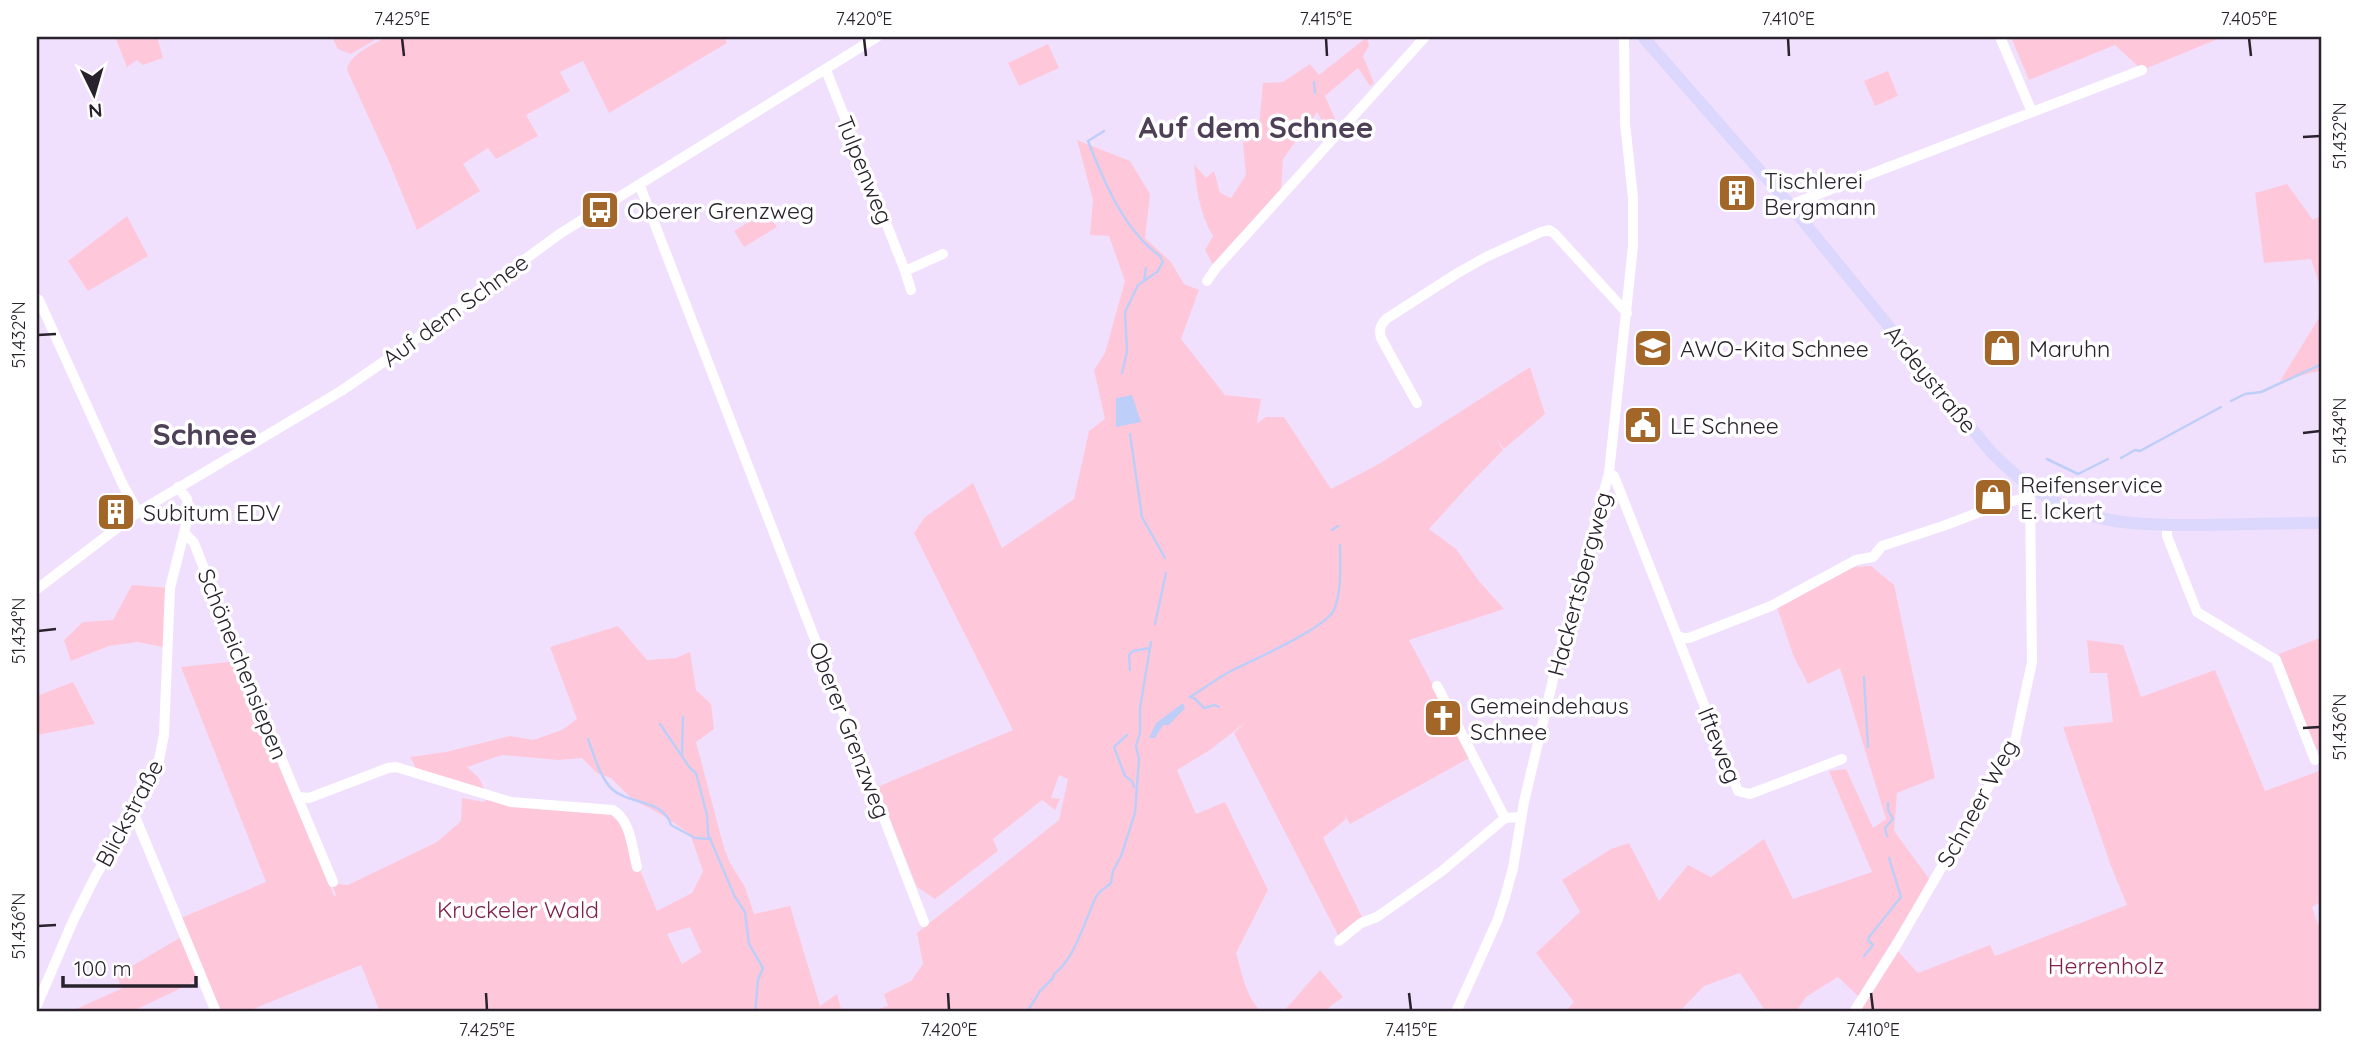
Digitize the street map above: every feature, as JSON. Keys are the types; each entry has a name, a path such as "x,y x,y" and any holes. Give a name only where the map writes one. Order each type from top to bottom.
{"main road":[{"name":"Ardeystraße","path":"1643,37 1790,205 1992,452 2032,493 2099,519 2133,525 2322,523"}],"street":[{"name":"Auf dem Schnee","path":"37,589 138,512 341,391 561,233 877,37"},
{"path":"1207,281 1425,37"},
{"name":"Hackertsbergweg","path":"1456,1012 1498,919 1513,868 1521,817 1556,667 1609,473 1627,313 1634,217 1625,123 1624,37"},
{"path":"2000,37 2032,113"},
{"path":"1790,205 2142,69"},
{"name":"Tulpenweg","path":"826,70 911,290"},
{"name":"Oberer Grenzweg","path":"640,186 924,922"},
{"path":"1417,403 1381,338 1381,325 1386,319 1456,274 1541,232 1549,230 1554,233 1627,313"},
{"path":"905,271 943,254"},
{"path":"39,300 122,483 138,512"},
{"name":"Hackertsbergweg","path":"1609,473 1614,476 1677,635"},
{"name":"Blickstraße","path":"37,1005 73,921 152,777 163,745 170,588 186,533 189,506 178,487"},
{"path":"1677,635 1689,638 1747,615 1781,601 1856,560 1873,557 1882,546 2032,493"},
{"name":"Schneer Weg","path":"1854,1012 1897,944 2015,741 2032,662 2032,493"},
{"path":"2166,525 2167,536 2197,612 2276,660 2315,761"},
{"name":"Schöneichensiepen","path":"186,533 194,543 333,882"},
{"name":"Ifteweg","path":"1677,635 1738,791 1750,794 1842,759"},
{"path":"1437,686 1505,818"},
{"path":"298,797 309,798 396,767 511,802 614,810 622,815 637,867"},
{"path":"132,815 136,819 216,1012"},
{"path":"1339,941 1361,923 1385,912 1441,871 1505,818 1521,817"}],"green space":[{"path":"115,37 157,37 163,58 143,65 137,60 127,67"},
{"path":"332,37 373,37 375,40 351,54 338,49"},
{"path":"386,37 724,37 727,43 609,113 583,61 560,72 570,91 526,115 538,136 496,159 488,148 463,164 480,191 417,230 347,70 352,59"},
{"path":"1367,37 1369,46 1363,56 1374,83 1370,86 1358,68 1325,96 1339,128 1331,136 1317,112 1283,159 1281,191 1213,265 1205,250 1213,236 1199,201 1194,164 1206,178 1214,171 1220,193 1231,198 1246,175 1243,143 1259,127 1263,83 1283,82 1310,64 1319,75"},
{"path":"2011,37 2223,37 2142,70 2115,45 2029,80"},
{"path":"1048,44 1059,68 1019,86 1008,63"},
{"path":"1888,71 1898,96 1875,106 1864,81"},
{"path":"1077,140 1130,161 1150,194 1145,238 1171,262 1184,284 1199,290 1181,339 1225,395 1261,399 1257,423 1266,417 1284,417 1331,489 1379,464 1530,367 1545,414 1504,449 1497,439 1503,450 1429,529 1456,549 1504,609 1409,640 1471,757 1350,824 1342,811 1346,819 1323,838 1362,917 1338,935 1234,733 1246,722 1210,750 1177,770 1196,814 1225,802 1268,890 1236,953 1248,992 1262,1012 870,1012 888,1006 884,994 911,981 923,964 917,933 1059,820 1068,779 1059,775 1051,798 1060,799 1055,810 1042,800 993,839 998,851 935,899 917,887 877,787 1013,730 914,533 925,517 973,483 1002,548 1074,499 1089,431 1105,419 1094,370 1105,353 1125,281 1109,236 1090,235 1093,200"},
{"path":"2287,184 2313,220 2322,215 2322,292 2311,259 2264,263 2255,193"},
{"path":"767,211 777,227 744,247 734,231"},
{"path":"127,216 148,256 88,291 68,261"},
{"path":"2322,313 2322,370 2280,381"},
{"path":"1871,566 1894,585 1935,778 1897,793 1894,831 1930,880 1858,996 1838,977 1806,997 1796,1012 1766,1012 1740,973 1704,986 1679,1012 1565,1012 1574,1002 1536,953 1580,912 1562,880 1611,849 1629,843 1659,901 1688,865 1711,877 1764,839 1793,899 1872,872 1829,771 1846,769 1873,828 1886,819 1840,668 1808,684 1793,655 1777,607 1854,567"},
{"path":"132,585 170,588 168,648 137,642 109,646 71,661 64,640 83,622 113,620"},
{"name":"Kruckeler Wald","path":"618,626 647,660 676,658 690,652 696,690 711,704 714,729 696,742 730,863 745,887 754,914 790,906 820,1006 837,994 842,1012 380,1012 361,965 246,1012 221,1012 181,918 266,882 181,667 238,661 334,896 336,895 330,880 336,884 348,885 437,842 461,821 462,798 485,802 486,798 618,816 657,911 692,893 703,871 690,834 632,799 611,778 597,773 582,758 558,760 502,755 467,767 479,778 486,793 416,768 410,757 446,752 510,736 533,740 562,730 577,719 550,647","holes":["690,927 701,952 682,964 667,934"]},
{"path":"2322,637 2322,748 2316,750 2279,654"},
{"name":"Herrenholz","path":"2087,640 2123,645 2141,697 2215,670 2265,791 2322,770 2322,901 2312,907 2322,935 2322,1012 1859,1012 1897,950 1918,973 1990,945 1995,956 2127,905 2063,727 2113,722 2107,673 2090,673"},
{"path":"73,682 95,724 37,735 37,696"},
{"path":"181,937 198,980 131,1012 69,1012 121,989 117,975"},
{"path":"1320,970 1343,997 1323,1012 1283,1012"}],"water":[{"path":"1132,395 1141,422 1116,427 1116,398"},
{"path":"1183,703 1185,708 1169,725 1163,725 1155,738 1149,738 1156,723"}],"waterway":[{"path":"1314,82 1315,93"},
{"path":"1104,131 1088,141 1101,173 1126,219 1163,262 1157,272 1138,285 1125,312 1127,352 1122,373"},
{"path":"1144,281 1146,268"},
{"path":"2231,401 2245,394 2261,392 2322,364"},
{"path":"2121,458 2135,450 2140,451 2221,407"},
{"path":"1130,434 1142,517 1165,558"},
{"path":"2047,459 2078,474 2108,459"},
{"path":"1332,530 1338,526"},
{"path":"1219,707 1215,705 1204,708 1190,697 1226,674 1303,635 1334,610 1339,587 1340,545"},
{"path":"1155,624 1166,573"},
{"path":"1130,670 1129,655 1133,651 1150,648 1151,642"},
{"path":"1027,1012 1040,991 1071,954 1095,898 1111,883 1113,871 1121,856 1135,813 1139,759 1136,746 1140,733 1140,708 1150,648"},
{"path":"1864,677 1868,747"},
{"path":"682,755 683,717"},
{"path":"660,724 696,773 707,815 708,834 735,897 745,912 749,944 763,968 758,980 755,1012"},
{"path":"1127,735 1114,747 1125,776 1132,781 1134,787"},
{"path":"588,739 601,772 612,789 627,798 654,806 667,817 671,825 695,838 711,839"},
{"path":"1887,836 1885,828 1893,819 1888,803"},
{"path":"1864,956 1873,945 1868,940 1869,937 1901,897 1889,858"}],"place":[{"name":"Tischlerei Bergmann","path":"1737,193"},
{"name":"Oberer Grenzweg","path":"600,210"},
{"name":"AWO-Kita Schnee","path":"1653,348"},
{"name":"Maruhn","path":"2002,348"},
{"name":"LE Schnee","path":"1643,425"},
{"name":"Reifenservice E. Ickert","path":"1993,497"},
{"name":"Subitum EDV","path":"116,512"},
{"name":"Gemeindehaus Schnee","path":"1443,718"}],"district":[{"name":"Auf dem Schnee","path":"1256,127"},
{"name":"Schnee","path":"205,434"}]}
